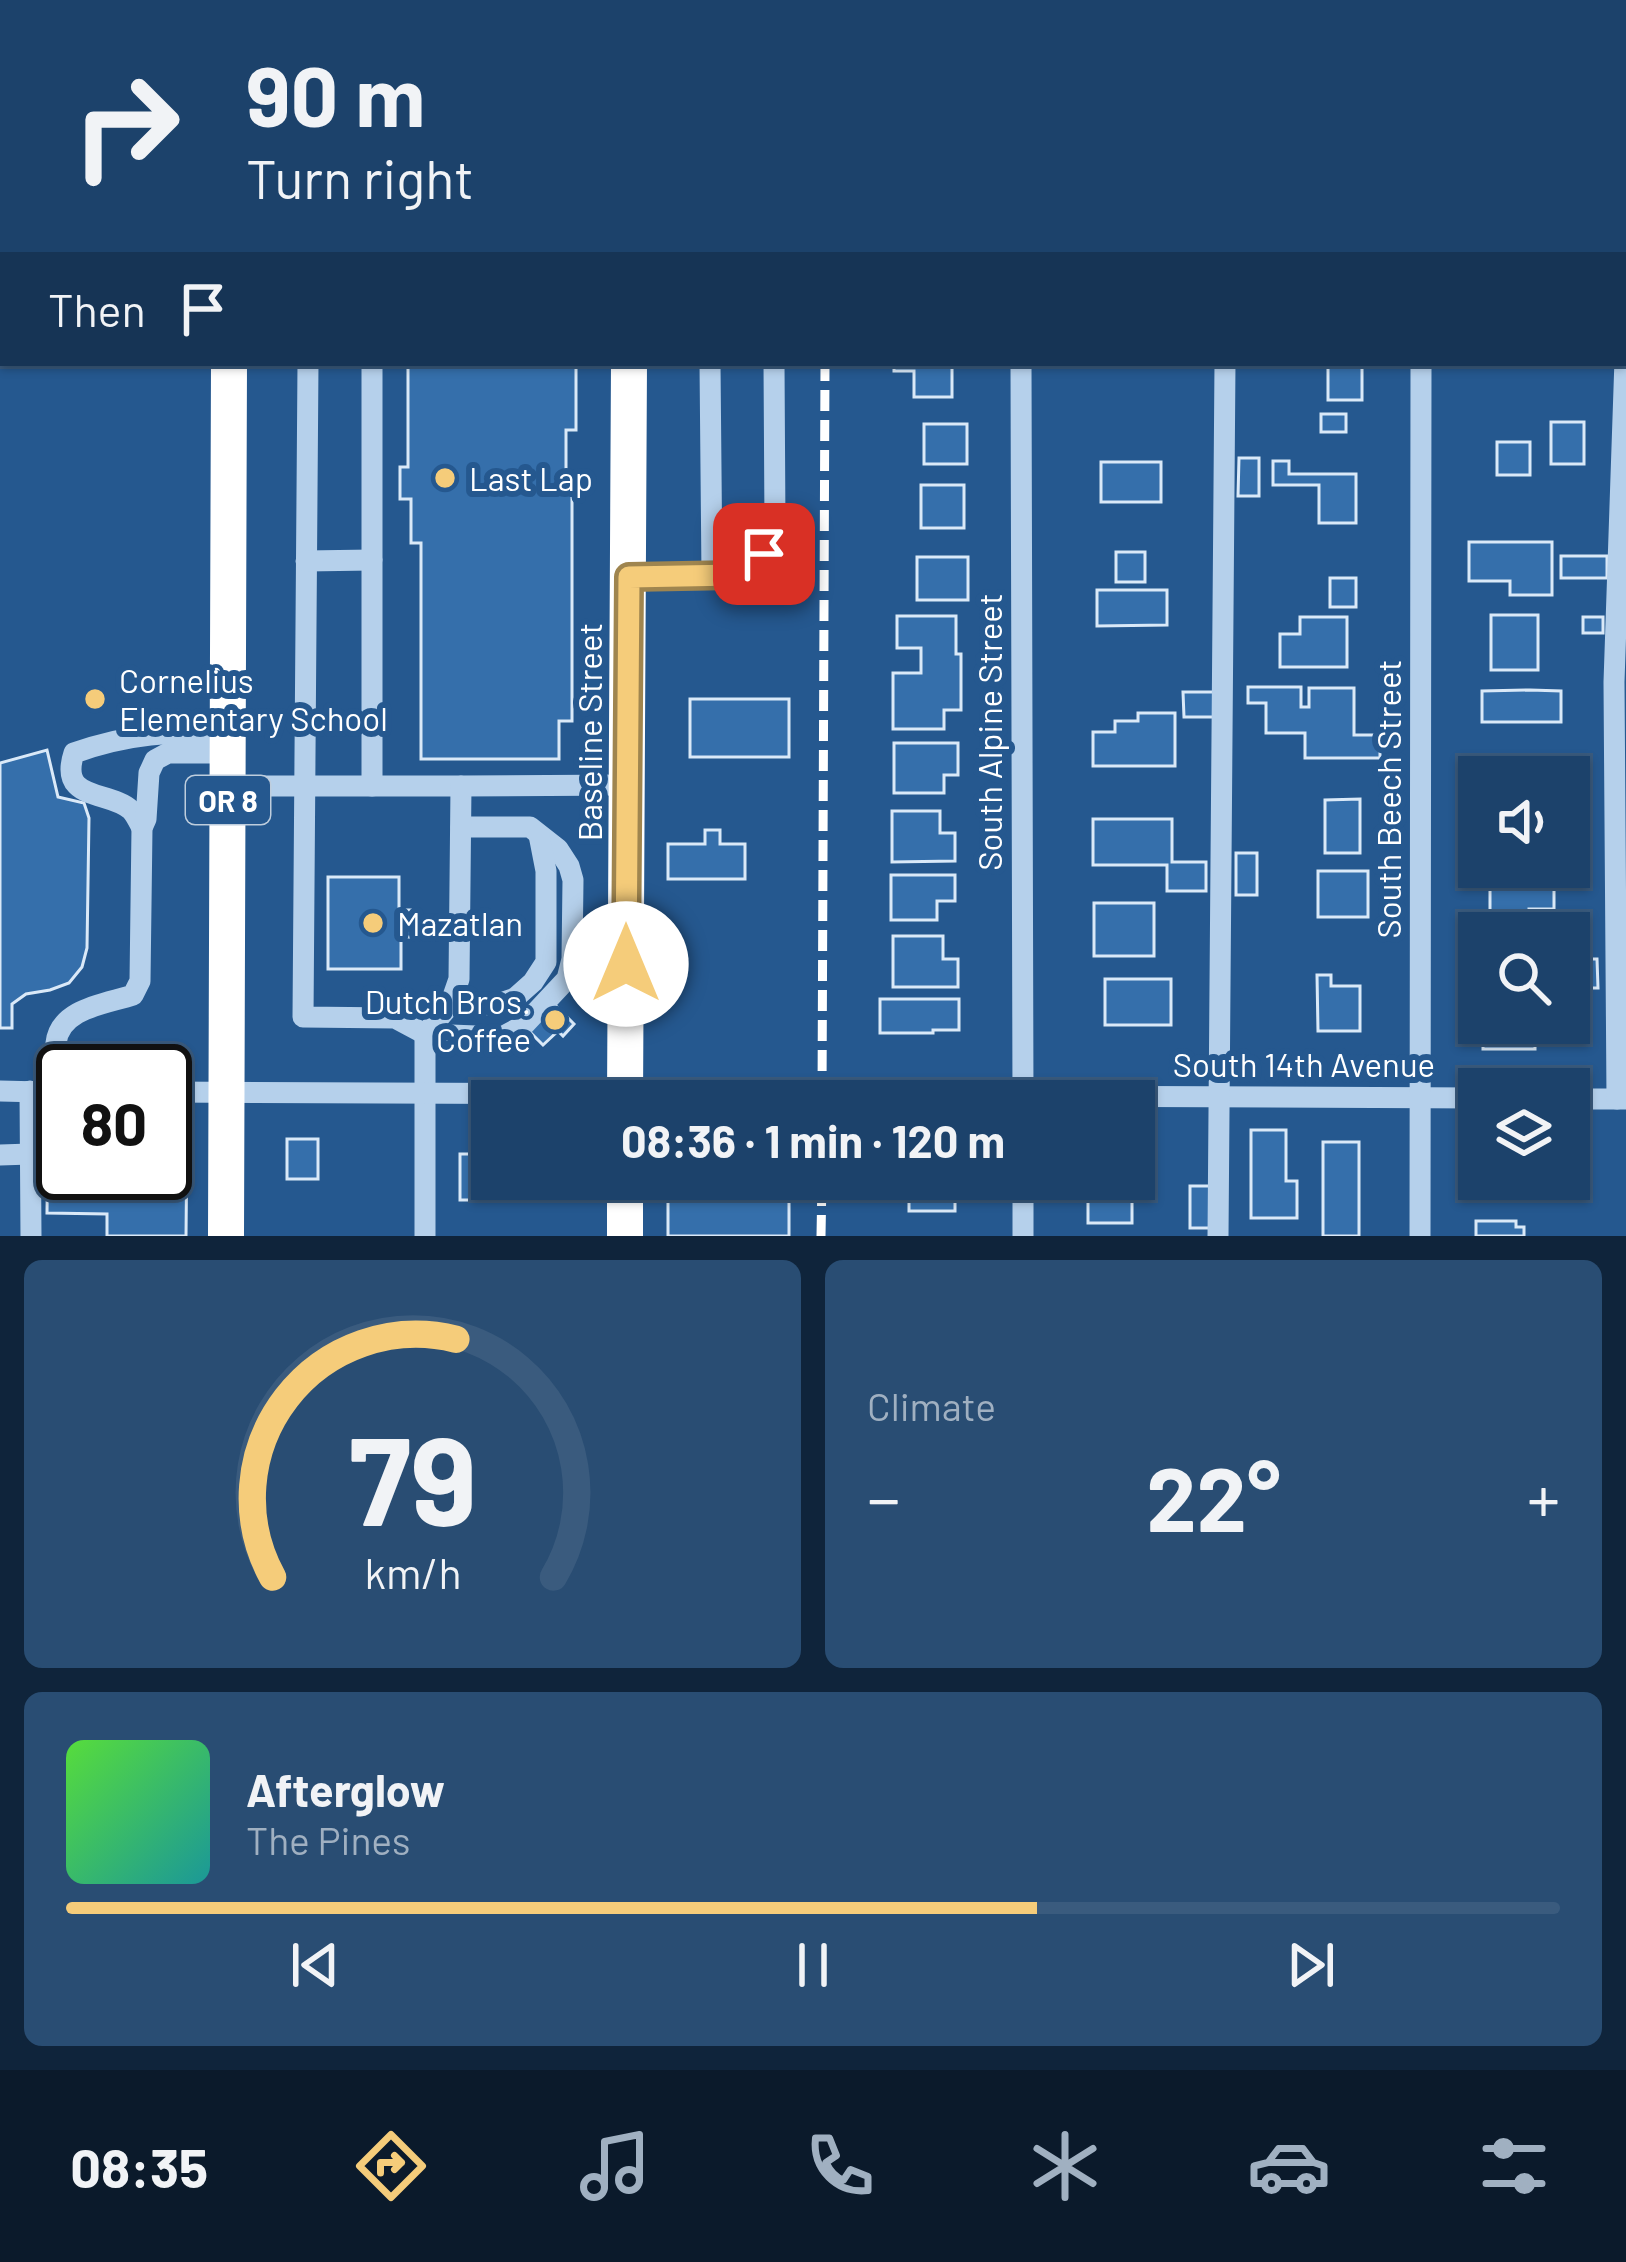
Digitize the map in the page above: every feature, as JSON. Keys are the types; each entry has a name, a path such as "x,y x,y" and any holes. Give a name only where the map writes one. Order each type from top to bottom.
{"highway":[{"name":"OR 8","path":"226,1236 229,366"},
{"name":"Baseline Street","path":"626,1080 629,366"},
{"path":"625,1200 625,1236"}],"street":[{"path":"308,366 303,1017 395,1018 425,1034 488,1038 512,1034 567,979 572,959 573,880 558,849 530,826 461,827"},
{"path":"372,366 372,786"},
{"path":"710,366 712,576"},
{"path":"629,577 735,575 764,554 775,526 774,366"},
{"name":"South Alpine Street","path":"1021,366 1023,1080"},
{"path":"1218,1236 1225,366"},
{"name":"South Beech Street","path":"1420,1236 1421,366"},
{"path":"1590,1099 1622,1099 1614,682 1625,366"},
{"path":"306,562 372,560"},
{"path":"142,828 134,812 85,792 74,781 70,763 74,752 158,732 304,786 628,785"},
{"path":"56,1044 65,1023 80,1010 134,995 140,981 142,828 149,772 155,760 168,753 228,757"},
{"path":"425,1236 425,1034 450,1006 459,979 461,786"},
{"path":"450,1006 495,1006 515,998 546,962 546,871 539,835"},
{"path":"0,1091 36,1091"},
{"path":"30,1091 31,1236"},
{"name":"South 14th Avenue","path":"192,1092 471,1094"},
{"name":"South 14th Avenue","path":"1155,1098 1458,1098"},
{"path":"0,1155 30,1154"},
{"path":"1023,1200 1023,1236"}],"building":[{"path":"408,366 576,366 576,430 566,430 566,490 572,490 572,721 559,721 559,759 421,759 421,543 411,543 411,499 400,499 400,467 408,467"},
{"path":"894,366 952,366 952,397 914,397 914,371 894,371"},
{"path":"1328,367 1362,367 1362,400 1328,400"},
{"path":"1321,414 1346,414 1346,432 1321,432"},
{"path":"1551,422 1584,422 1584,464 1551,464"},
{"path":"924,424 967,424 967,464 924,464"},
{"path":"1497,442 1530,442 1530,475 1497,475"},
{"path":"1239,458 1259,458 1259,496 1238,496"},
{"path":"1273,461 1289,461 1289,474 1356,474 1356,523 1319,523 1319,485 1273,485"},
{"path":"1101,462 1161,462 1161,502 1101,502"},
{"path":"921,485 964,485 964,528 921,528"},
{"path":"1469,542 1552,542 1552,595 1510,595 1510,581 1469,581"},
{"path":"1116,552 1145,552 1145,582 1116,582"},
{"path":"1561,556 1607,556 1607,578 1561,578"},
{"path":"917,557 968,557 968,600 917,600"},
{"path":"1330,578 1356,578 1356,607 1330,607"},
{"path":"1097,590 1167,590 1167,625 1097,626"},
{"path":"1491,615 1538,615 1538,670 1491,670"},
{"path":"897,616 956,616 961,710 944,710 944,729 893,729 893,673 921,673 921,648 897,648"},
{"path":"1300,617 1347,617 1347,667 1280,667 1280,634 1300,634"},
{"path":"1583,617 1603,617 1603,633 1583,633"},
{"path":"1248,687 1301,687 1301,707 1309,707 1309,688 1354,688 1354,735 1380,735 1380,758 1305,758 1305,733 1266,733 1266,703 1248,703"},
{"path":"1482,691 1561,691 1561,722 1482,722"},
{"path":"1183,692 1215,692 1215,717 1184,717"},
{"path":"690,699 789,699 789,757 690,757"},
{"path":"1138,713 1175,713 1175,766 1093,766 1093,732 1115,732 1115,721 1138,721"},
{"path":"894,743 958,743 958,775 944,775 944,793 894,793"},
{"path":"47,750 58,797 84,803 89,818 87,948 82,967 69,983 26,994 12,1004 12,1028 0,1028 0,763"},
{"path":"1360,799 1360,853 1325,853 1325,800"},
{"path":"892,811 940,811 940,833 955,833 955,861 892,862"},
{"path":"1093,819 1172,819 1172,862 1206,862 1206,891 1167,891 1167,865 1093,865"},
{"path":"705,830 720,830 720,844 745,844 745,879 668,879 668,844 705,844"},
{"path":"1236,853 1257,853 1257,895 1236,895"},
{"path":"1318,871 1368,871 1368,917 1318,917"},
{"path":"891,875 955,875 955,901 937,901 937,920 891,920"},
{"name":"Mazatlan","path":"328,877 399,877 399,910 417,910 417,937 401,937 401,969 328,969"},
{"path":"1490,888 1554,888 1554,909 1490,912"},
{"path":"1094,903 1154,903 1154,956 1094,956"},
{"path":"893,936 943,936 943,959 958,959 958,987 893,987"},
{"path":"1590,959 1597,959 1598,988 1590,988"},
{"path":"1317,975 1331,975 1331,986 1360,986 1360,1031 1318,1031"},
{"path":"1105,979 1171,979 1171,1025 1105,1025"},
{"path":"880,999 959,999 959,1030 880,1033"},
{"name":"Dutch Bros. Coffee","path":"550,1000 574,1024 563,1036 558,1031 543,1045 529,1031"},
{"path":"1483,1044 1535,1044 1535,1049 1483,1049"},
{"path":"1251,1130 1286,1130 1286,1181 1297,1181 1297,1218 1251,1218"},
{"path":"287,1139 318,1139 318,1179 287,1179"},
{"path":"1323,1142 1359,1142 1359,1236 1323,1236"},
{"path":"460,1154 471,1154 471,1200 460,1200"},
{"path":"1190,1186 1210,1186 1210,1228 1190,1228"},
{"path":"47,1200 186,1200 186,1236 107,1236 107,1214 47,1213"},
{"path":"668,1200 789,1200 789,1236 668,1236"},
{"path":"909,1200 955,1200 955,1211 909,1211"},
{"path":"1088,1200 1132,1200 1132,1223 1088,1223"},
{"path":"1476,1221 1516,1221 1516,1227 1524,1227 1524,1236 1476,1236"}],"railway":[{"path":"822,1080 825,366"},
{"path":"821,1236 822,1200"}],"place":[{"name":"Last Lap","path":"445,478"},
{"name":"Cornelius Elementary School","path":"95,699"},
{"name":"Mazatlan","path":"373,923"},
{"name":"Dutch Bros. Coffee","path":"555,1020"}],"route":[{"path":"626,964 629,577 735,575 764,554"}]}
